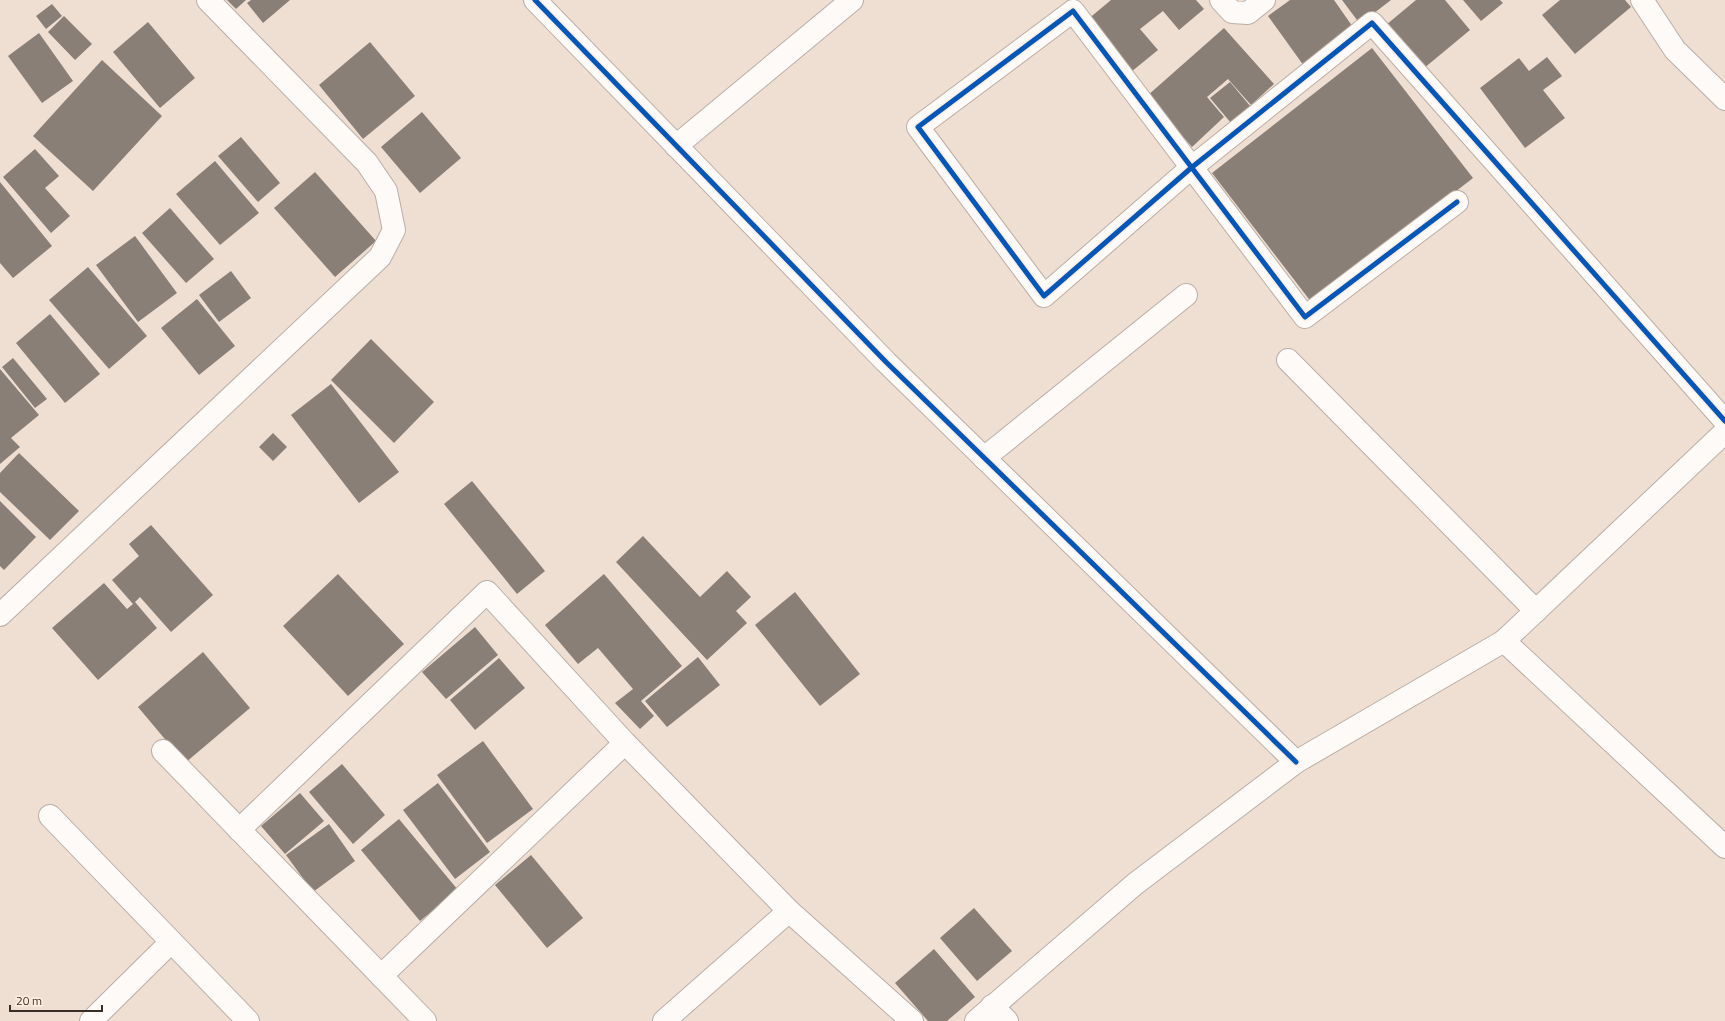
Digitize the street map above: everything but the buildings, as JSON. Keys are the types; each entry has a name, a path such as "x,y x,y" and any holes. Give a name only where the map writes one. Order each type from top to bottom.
{"street":[{"path":"0,615 380,257 394,230 386,191 367,162 208,0"},
{"path":"535,0 886,362 1296,762"},
{"path":"676,146 852,0"},
{"path":"1221,0 1232,12 1248,13 1264,0"},
{"path":"1642,0 1675,50 1725,99"},
{"path":"1457,202 1305,317 1191,168 1074,12 918,128 1044,296 1191,168 1372,23 1725,421"},
{"path":"984,458 1186,295"},
{"path":"1288,360 1536,611"},
{"path":"976,1021 999,1014 1135,884 1296,762 1504,641 1725,432"},
{"path":"239,830 487,592 625,744 789,911 912,1021"},
{"path":"1504,641 1724,845"},
{"path":"381,976 625,744"},
{"path":"163,751 425,1021"},
{"path":"50,816 248,1021"},
{"path":"664,1021 789,911"},
{"path":"91,1021 171,942"}],"cycle path":[{"path":"535,0 886,362 1296,762"},
{"path":"1457,202 1305,317 1073,11 918,127 1044,296 1191,168 1372,23 1725,421"}]}
